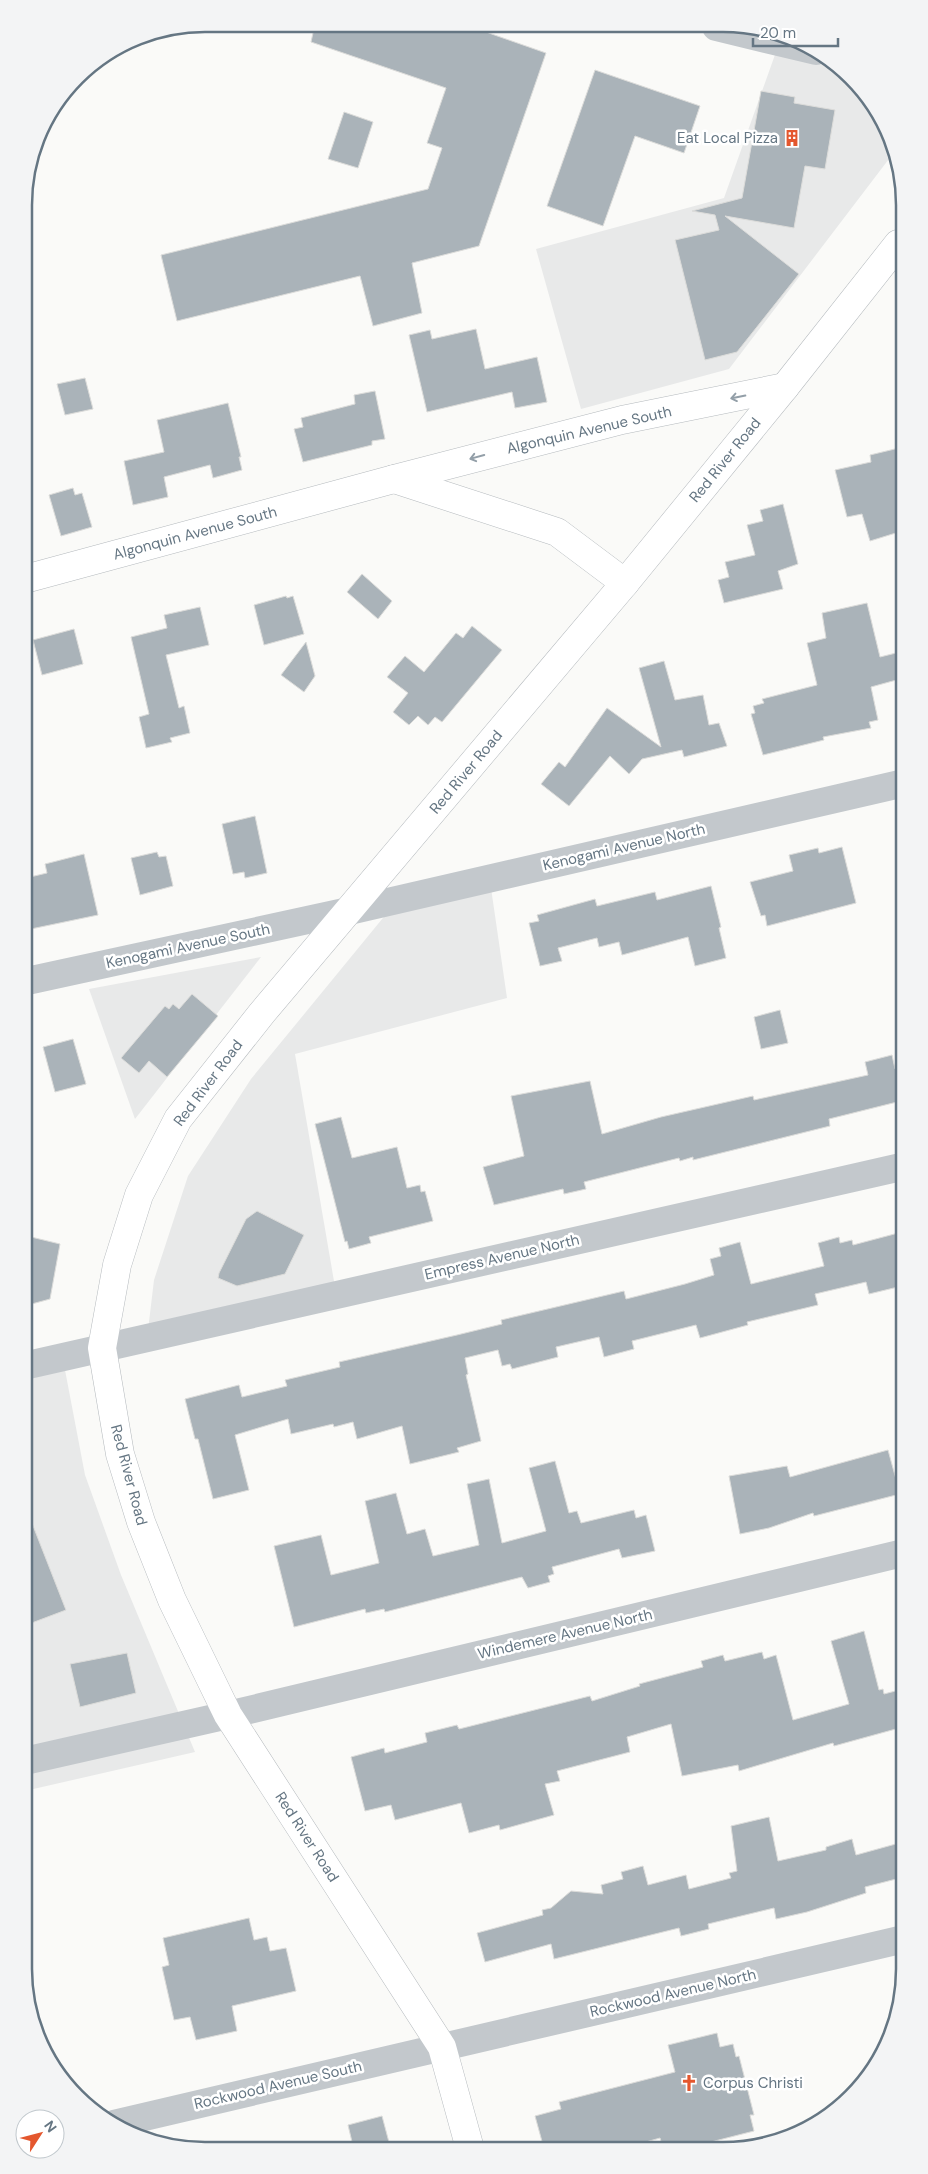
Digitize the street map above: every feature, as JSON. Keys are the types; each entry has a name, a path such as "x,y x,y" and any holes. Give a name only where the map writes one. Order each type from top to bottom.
{"main road":[{"name":"Red River Road","path":"468,2142 442,2047 228,1715 172,1600 140,1522 120,1454 102,1348 117,1265 139,1195 178,1120 262,1013 625,583 785,387 896,247"},
{"name":"Algonquin Avenue South","path":"33,577 394,479 622,420 785,387"},
{"path":"394,479 557,532 625,583"}],"street":[{"path":"746,34 775,41"},
{"name":"Kenogami Avenue North","path":"349,911 896,785"},
{"name":"Kenogami Avenue South","path":"33,980 349,911"},
{"name":"Empress Avenue North","path":"32,1364 895,1168"},
{"name":"Windemere Avenue North","path":"32,1759 228,1715 895,1556"},
{"name":"Rockwood Avenue North","path":"442,2047 895,1941"},
{"name":"Rockwood Avenue South","path":"125,2121 442,2047"}],"shaded area":[{"path":"779,43 799,50 819,62 845,83 860,100 872,119 889,158 729,369 581,409 536,249 724,198"},
{"path":"491,888 507,998 295,1054 335,1287 146,1347 154,1280 188,1176 251,1079 387,913"},
{"path":"261,957 135,1119 89,989"},
{"path":"65,1370 85,1475 121,1575 195,1752 32,1789 32,1378"}],"building":[{"path":"313,32 486,32 546,53 479,246 412,263 422,313 373,326 360,276 177,321 161,255 428,189 442,148 427,143 446,88 311,42"},
{"path":"595,70 700,106 684,153 635,136 603,226 547,206"},
{"path":"761,91 795,97 794,103 835,110 825,169 805,166 794,228 725,216 799,274 737,352 705,360 675,240 719,230 715,215 692,211 742,198"},
{"path":"344,112 373,122 358,168 328,159"},
{"path":"476,329 485,369 537,357 547,402 515,408 512,392 427,412 409,335 430,330 432,339"},
{"path":"85,378 93,409 65,415 57,384"},
{"path":"375,391 385,439 372,441 372,445 303,462 294,429 303,427 301,418 355,404 354,395"},
{"path":"228,403 241,457 239,457 242,470 213,478 210,465 164,477 168,497 133,505 124,461 164,452 157,420"},
{"path":"896,449 896,533 870,541 862,514 847,517 835,470 871,462 870,455"},
{"path":"73,488 75,495 82,493 92,527 61,536 49,495"},
{"path":"783,504 798,564 778,571 783,589 724,603 718,580 729,577 725,562 755,555 747,525 763,521 760,510"},
{"path":"362,574 392,601 378,619 347,592"},
{"path":"286,596 287,598 293,596 304,634 264,645 254,605"},
{"path":"867,603 880,657 896,653 896,680 871,687 878,720 869,722 871,728 823,737 824,740 763,755 751,714 755,713 753,706 764,703 762,699 817,685 807,643 826,638 822,613"},
{"path":"200,607 209,645 166,655 179,708 184,706 190,733 170,738 172,742 146,748 139,717 149,714 131,637 167,628 164,615"},
{"path":"472,626 502,650 442,722 435,717 428,725 418,716 409,725 393,712 408,693 387,677 405,656 424,672 456,633 463,638"},
{"path":"74,629 83,664 42,675 33,640"},
{"path":"306,642 315,676 304,692 281,675"},
{"path":"664,661 675,700 703,695 709,725 719,723 727,746 684,757 682,750 642,759 629,774 610,756 569,806 541,784 559,762 565,767 607,708 661,747 639,668"},
{"path":"255,816 267,873 245,878 244,872 233,874 222,824"},
{"path":"842,847 856,903 767,926 765,915 761,916 750,882 793,871 789,855 818,848 819,853"},
{"path":"157,852 159,857 166,856 173,886 140,895 131,858"},
{"path":"84,854 98,915 33,929 33,876 47,873 45,864"},
{"path":"711,886 726,958 695,966 688,937 622,955 619,942 599,947 597,938 558,948 562,961 540,966 529,923 539,921 537,915 595,899 597,906 655,892 657,900"},
{"path":"192,994 218,1016 167,1077 149,1061 139,1073 121,1058 165,1006 169,1009 173,1004 179,1009"},
{"path":"780,1010 788,1043 761,1049 754,1017"},
{"path":"73,1039 86,1084 55,1092 43,1047"},
{"path":"892,1055 896,1069 895,1102 829,1119 830,1126 693,1160 693,1157 680,1161 679,1158 584,1182 586,1189 564,1194 563,1189 494,1205 483,1167 524,1156 511,1096 590,1081 602,1134 661,1117 753,1096 754,1100 868,1075 865,1062"},
{"path":"341,1117 352,1158 397,1147 407,1188 420,1185 421,1192 425,1191 433,1221 369,1237 371,1243 349,1249 347,1241 345,1242 315,1124"},
{"path":"257,1211 304,1235 285,1274 237,1286 218,1278 219,1273 246,1219"},
{"path":"895,1234 895,1288 869,1294 866,1282 815,1294 818,1305 747,1322 748,1325 700,1338 696,1325 632,1341 634,1349 604,1357 599,1337 556,1347 558,1357 512,1369 510,1364 502,1366 498,1350 465,1358 468,1374 466,1375 481,1441 457,1448 459,1452 410,1464 402,1426 357,1439 353,1422 334,1427 333,1424 291,1434 288,1419 235,1435 249,1490 213,1499 198,1439 195,1439 185,1399 239,1385 242,1397 287,1386 285,1380 340,1367 339,1362 502,1324 501,1320 624,1291 626,1299 685,1284 714,1275 710,1259 721,1256 719,1248 740,1242 751,1284 824,1266 818,1243 839,1237 840,1243 852,1240 853,1245"},
{"path":"32,1237 60,1244 50,1299 32,1304"},
{"path":"888,1450 895,1477 895,1495 814,1516 813,1513 769,1528 740,1534 729,1476 787,1466 790,1477"},
{"path":"555,1461 569,1513 577,1511 581,1523 634,1510 636,1518 646,1515 655,1551 622,1558 619,1549 552,1567 554,1574 548,1576 550,1582 528,1588 522,1577 385,1612 384,1609 366,1613 365,1609 294,1627 274,1546 321,1535 331,1575 379,1563 365,1501 396,1493 407,1534 425,1529 433,1556 479,1545 467,1484 489,1479 502,1543 546,1531 529,1468"},
{"path":"32,1524 66,1610 32,1623"},
{"path":"864,1631 879,1690 883,1689 884,1694 895,1691 895,1729 834,1746 833,1743 739,1771 738,1765 682,1776 671,1724 627,1737 630,1752 557,1771 560,1781 545,1784 554,1815 500,1830 499,1825 469,1833 461,1803 395,1820 391,1805 365,1811 351,1757 384,1748 385,1753 427,1742 425,1733 457,1725 459,1729 590,1696 592,1701 640,1686 639,1684 703,1667 701,1661 723,1655 725,1661 762,1652 764,1659 776,1655 793,1720 849,1704 831,1641"},
{"path":"127,1653 136,1693 80,1707 70,1664"},
{"path":"769,1817 778,1861 826,1850 826,1847 852,1839 856,1855 895,1844 895,1879 865,1887 866,1893 807,1912 776,1919 774,1908 708,1924 709,1929 681,1936 679,1928 554,1959 551,1944 485,1962 477,1933 543,1915 542,1910 551,1908 571,1891 603,1894 601,1885 623,1879 621,1872 643,1866 648,1885 686,1875 689,1889 731,1878 729,1873 737,1871 731,1826"},
{"path":"249,1918 254,1940 267,1937 270,1951 286,1948 296,1991 232,2006 237,2031 196,2040 190,2017 174,2020 162,1967 169,1965 163,1938"},
{"name":"Corpus Christi","path":"717,2033 720,2047 733,2044 736,2057 739,2056 754,2115 750,2115 754,2131 711,2142 661,2142 660,2138 646,2142 542,2142 535,2116 561,2109 559,2102 675,2072 668,2045"},
{"path":"382,2116 389,2142 352,2142 348,2125"}],"place":[{"name":"Eat Local Pizza","path":"792,138"},
{"name":"Corpus Christi","path":"689,2083"}]}
